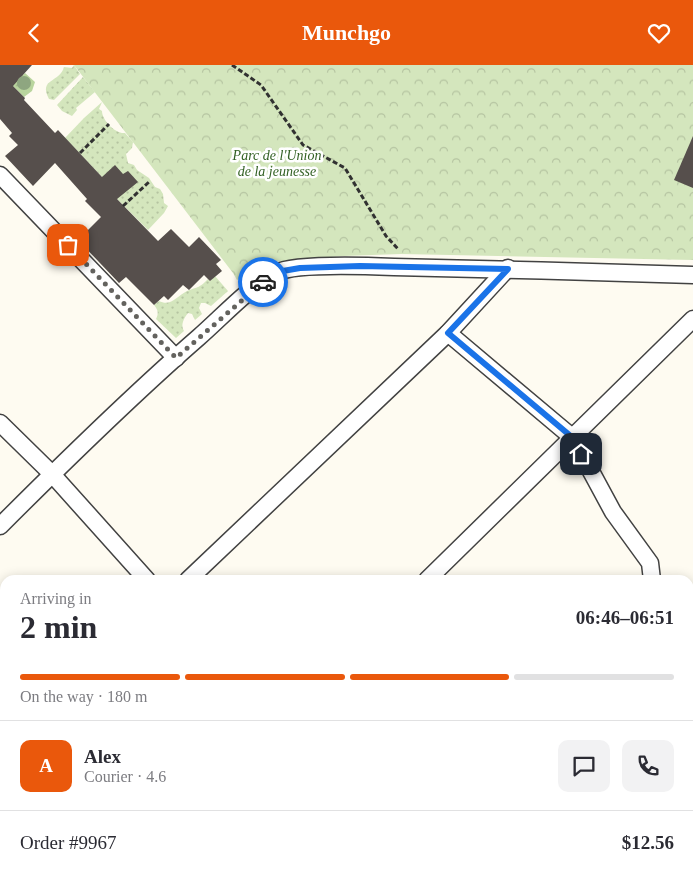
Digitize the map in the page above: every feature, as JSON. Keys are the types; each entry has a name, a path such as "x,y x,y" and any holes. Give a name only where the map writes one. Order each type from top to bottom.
{"street":[{"path":"0,175 176,358"},
{"path":"0,526 52,474 176,358 256,287 277,272 300,268 360,266 693,275"},
{"path":"193,575 448,333 508,269"},
{"path":"432,575 693,319"},
{"path":"448,333 573,438 613,513 650,563 651,575"},
{"path":"0,423 52,474 142,575"}],"path":[{"path":"232,65 261,85 303,145 344,168 386,235 412,267"},
{"path":"80,153 109,124"},
{"path":"123,206 149,182"}],"green space":[{"path":"74,65 80,74 54,100 49,99 46,92 48,84 62,72 64,67 72,68"},
{"name":"Parc de l'Union de la jeunesse","path":"74,65 693,65 693,260 401,254 343,256 260,263 237,280"},
{"path":"25,73 35,82 32,91 24,97 12,85 21,74"},
{"path":"83,77 95,92 76,108 77,110 72,116 62,111 57,105"},
{"path":"102,102 99,109 102,111 107,122 113,129 125,133 133,142 132,148 126,154 128,163 134,165 137,170 149,178 155,187 160,189 163,194 164,203 168,206 148,230 102,184 105,180 65,138"},
{"path":"215,276 228,291 211,306 201,303 199,308 202,314 195,320 192,314 188,313 182,324 184,331 176,338 156,319 158,312 154,305 159,301 170,302 187,291 200,286 208,279 210,281"}],"building":[{"path":"0,65 32,65 13,86 25,98 24,100 55,133 58,130 102,177 115,165 123,174 128,171 138,182 117,199 158,241 171,229 189,247 199,237 221,260 216,264 222,271 210,281 204,275 189,290 183,285 168,300 164,296 154,305 126,277 119,283 78,240 101,217 85,201 87,199 55,163 33,186 5,156 18,145 9,136 12,133 0,119"},
{"path":"693,136 693,188 674,180"}],"way so far":[{"path":"68,245 176,358 263,282"}],"route":[{"path":"263,282 277,272 300,268 360,266 508,269 448,333 573,438 581,454"}]}
